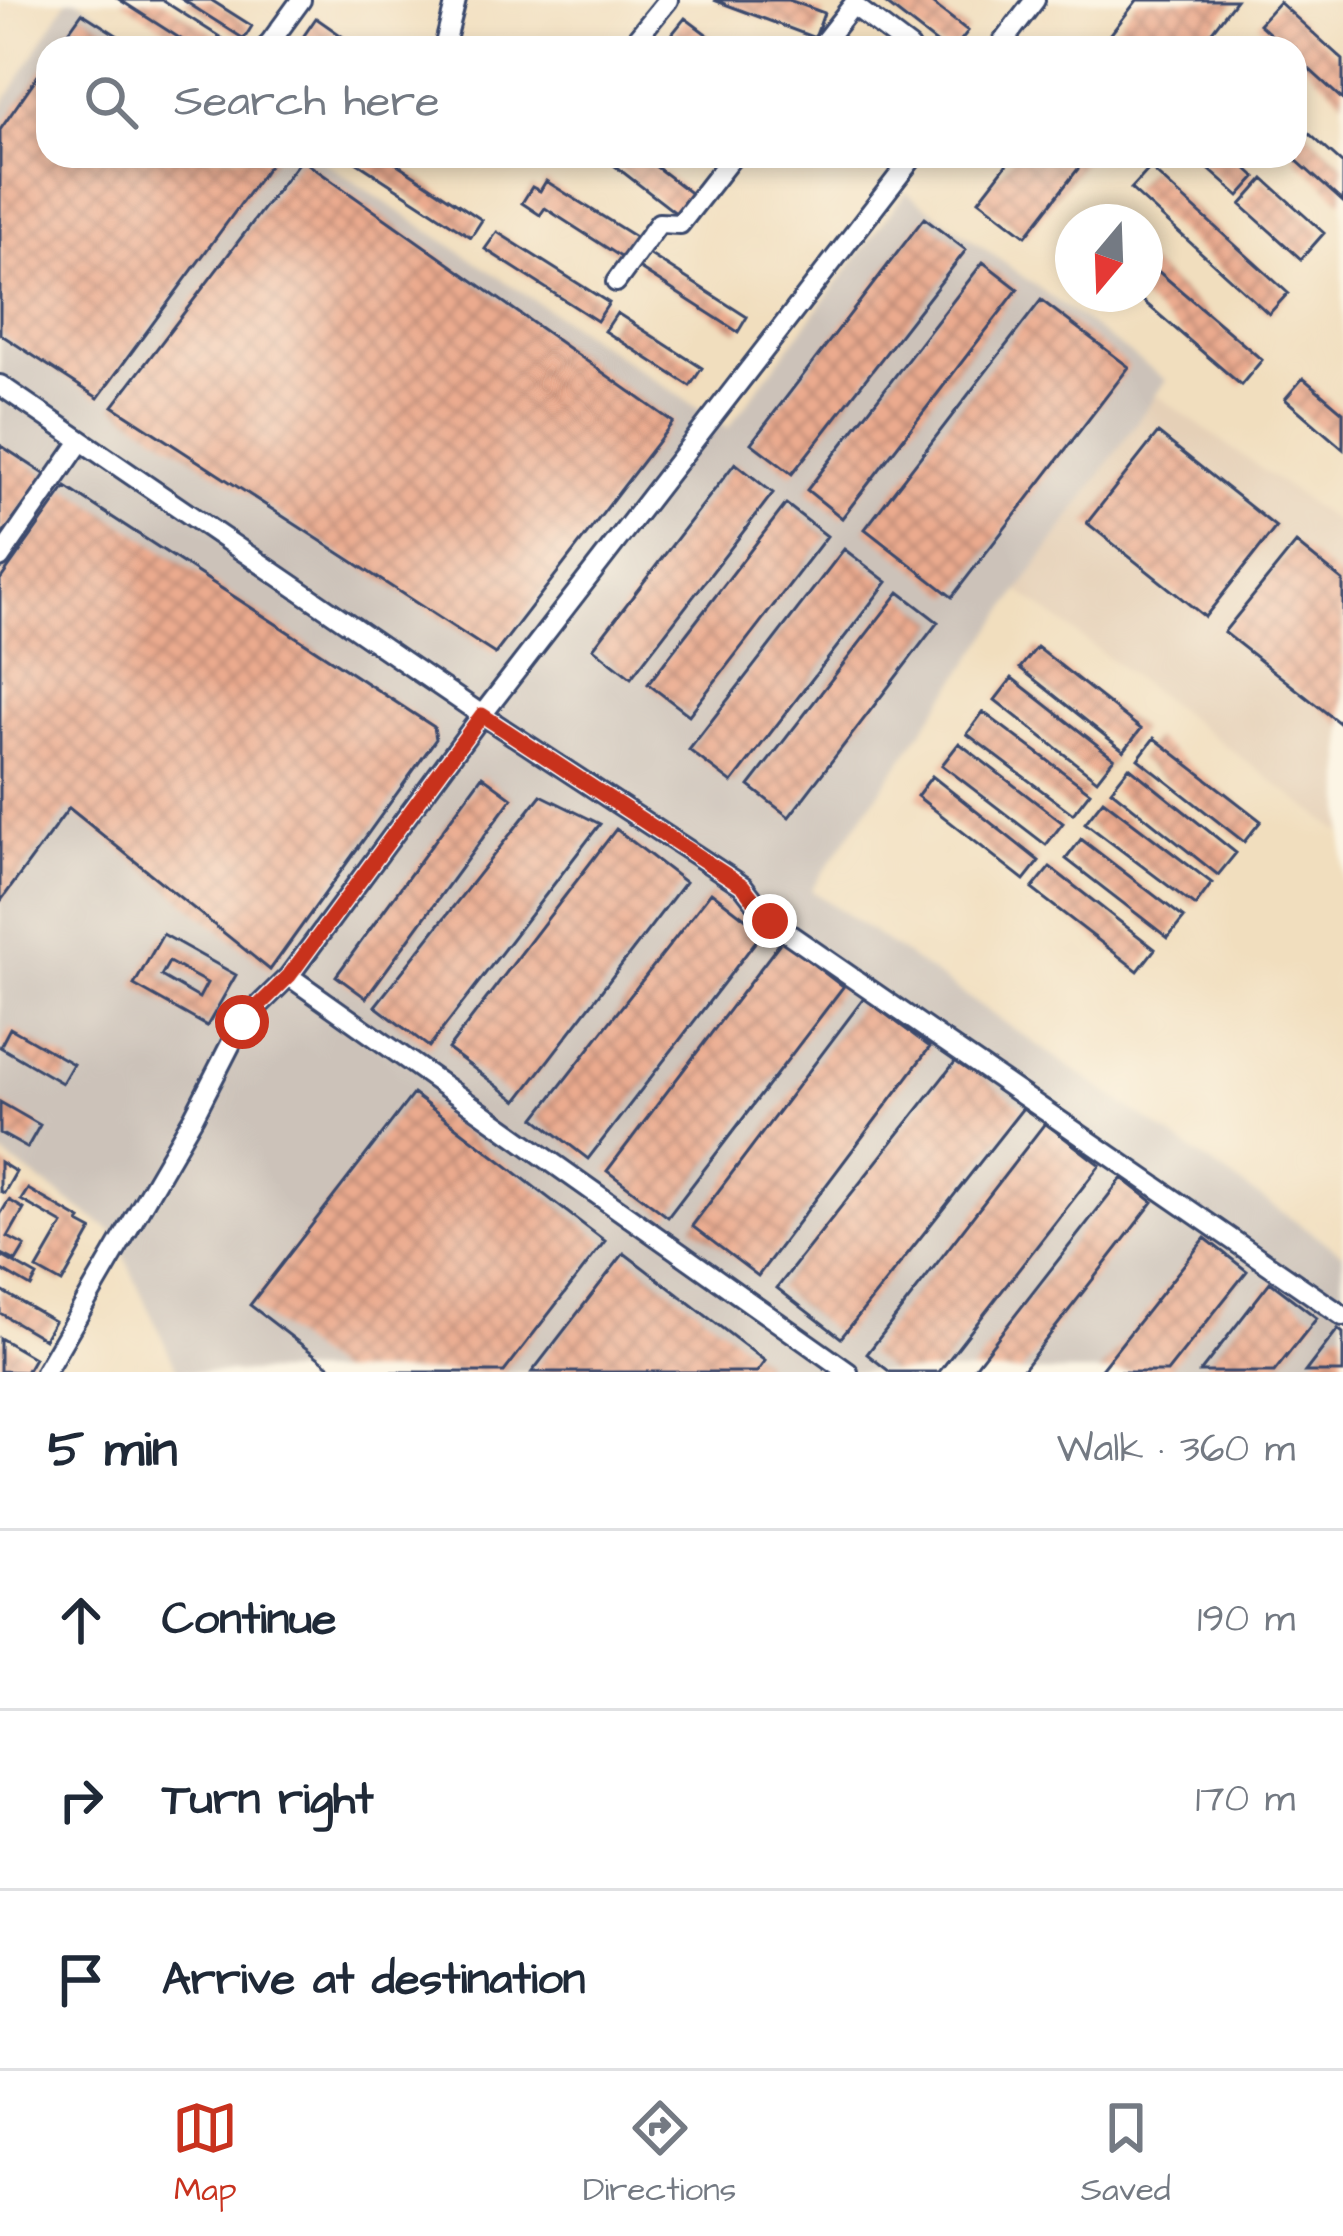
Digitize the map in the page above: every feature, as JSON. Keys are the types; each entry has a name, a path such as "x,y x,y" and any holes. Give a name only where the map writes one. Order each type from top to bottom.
{"street":[{"path":"275,36 301,0"},
{"path":"447,36 456,0"},
{"path":"639,36 668,0"},
{"path":"1007,36 1035,0"},
{"path":"828,36 853,5 860,5 896,36"},
{"path":"616,282 659,223 680,224 724,168"},
{"path":"49,1370 194,1116 242,1022 289,976 482,715 905,168"},
{"path":"0,385 482,715 743,886 770,921 1343,1316"},
{"path":"0,558 81,441"},
{"path":"289,976 848,1372"}],"shaded area":[{"path":"67,0 78,0 133,36 45,36"},
{"path":"36,51 36,168 333,168 728,428 906,192 1055,300 1055,312 1072,312 1166,380 811,890 1343,1254 1343,1372 178,1372 113,1232 0,1153 0,110"},
{"path":"1155,394 1343,527 1343,834 1018,590"}],"building":[{"path":"120,0 162,0 218,36 176,36"},
{"path":"183,0 211,0 252,26 246,36"},
{"path":"714,0 789,0 824,13 816,36"},
{"path":"881,0 928,0 968,31 964,36 928,36"},
{"path":"1137,0 1236,0 1208,36 1109,36"},
{"path":"1279,2 1343,60 1343,100 1307,67 1307,36 1272,36 1259,24"},
{"path":"82,13 118,36 66,36"},
{"path":"316,18 342,36 304,36"},
{"path":"685,18 709,36 670,36"},
{"path":"36,78 36,168 267,168 98,398 0,334 0,130"},
{"path":"1307,132 1343,164 1343,202 1305,168"},
{"path":"294,168 314,168 673,422 495,654 113,406"},
{"path":"365,168 403,168 482,220 471,237"},
{"path":"618,168 658,168 692,194 677,214"},
{"path":"1004,168 1079,168 1026,236 979,200"},
{"path":"1150,168 1288,293 1269,314 1163,218 1163,204 1148,204 1131,189"},
{"path":"1208,168 1246,168 1256,177 1239,196"},
{"path":"1264,179 1324,233 1301,259 1241,205"},
{"path":"546,181 637,238 624,259 545,208 540,215 522,203 532,187 540,191"},
{"path":"924,218 966,250 792,474 751,443"},
{"path":"497,232 609,303 597,321 485,249"},
{"path":"647,253 747,317 738,332 637,267"},
{"path":"983,262 1018,289 842,518 807,490"},
{"path":"1163,275 1262,360 1241,385 1156,312 1163,312"},
{"path":"1041,300 1129,367 952,597 865,529"},
{"path":"617,313 702,368 690,386 605,331"},
{"path":"1303,378 1343,412 1343,449 1285,399"},
{"path":"1158,433 1276,527 1205,617 1087,523"},
{"path":"0,445 46,475 0,538"},
{"path":"735,463 773,493 631,678 593,648"},
{"path":"66,487 434,727 436,739 270,970 69,808 0,902 0,580"},
{"path":"786,504 827,536 689,715 648,684"},
{"path":"1296,543 1343,581 1343,726 1224,632"},
{"path":"844,549 887,582 732,783 689,750"},
{"path":"899,592 938,622 789,817 749,786"},
{"path":"1037,647 1141,729 1124,751 1020,668"},
{"path":"1012,678 1114,758 1097,780 995,700"},
{"path":"983,712 1090,792 1073,814 967,734"},
{"path":"1154,738 1261,821 1244,842 1138,759"},
{"path":"959,743 1063,823 1046,845 942,765"},
{"path":"1129,767 1236,853 1218,875 1111,790"},
{"path":"482,776 512,798 366,998 336,976"},
{"path":"932,776 1039,861 1024,880 917,796"},
{"path":"541,795 600,824 429,1047 375,1006"},
{"path":"1103,800 1212,883 1195,906 1085,823"},
{"path":"616,829 685,882 517,1101 448,1049"},
{"path":"1081,839 1184,918 1168,938 1066,859"},
{"path":"1050,867 1155,949 1138,971 1032,889"},
{"path":"711,892 763,932 588,1159 535,1118"},
{"path":"163,934 236,975 207,1026 134,985","holes":["169,962 207,983 199,998 161,976"]},
{"path":"782,940 843,987 668,1217 607,1171"},
{"path":"864,998 930,1047 758,1276 692,1226"},
{"path":"10,1028 73,1064 62,1083 0,1047"},
{"path":"958,1058 1023,1108 841,1338 777,1288"},
{"path":"413,1094 605,1241 504,1372 337,1372 250,1305"},
{"path":"0,1102 40,1125 27,1148 0,1133"},
{"path":"1045,1123 1100,1165 939,1372 890,1372 867,1354"},
{"path":"0,1162 16,1172 4,1193 0,1191"},
{"path":"1122,1178 1153,1202 1021,1372 971,1372"},
{"path":"28,1189 92,1230 62,1283 37,1269 63,1224 21,1200"},
{"path":"9,1200 24,1209 8,1237 25,1246 16,1261 0,1253 0,1215"},
{"path":"1205,1238 1247,1271 1167,1372 1099,1372"},
{"path":"624,1253 765,1361 757,1372 532,1372"},
{"path":"0,1255 37,1276 31,1287 0,1269"},
{"path":"1270,1282 1317,1318 1274,1372 1200,1372"},
{"path":"0,1290 54,1321 44,1339 0,1313"},
{"path":"1338,1329 1343,1333 1343,1372 1305,1372"},
{"path":"0,1338 34,1358 26,1372 0,1371"}],"route":[{"path":"242,1022 289,976 482,715 743,886 770,921"}]}
